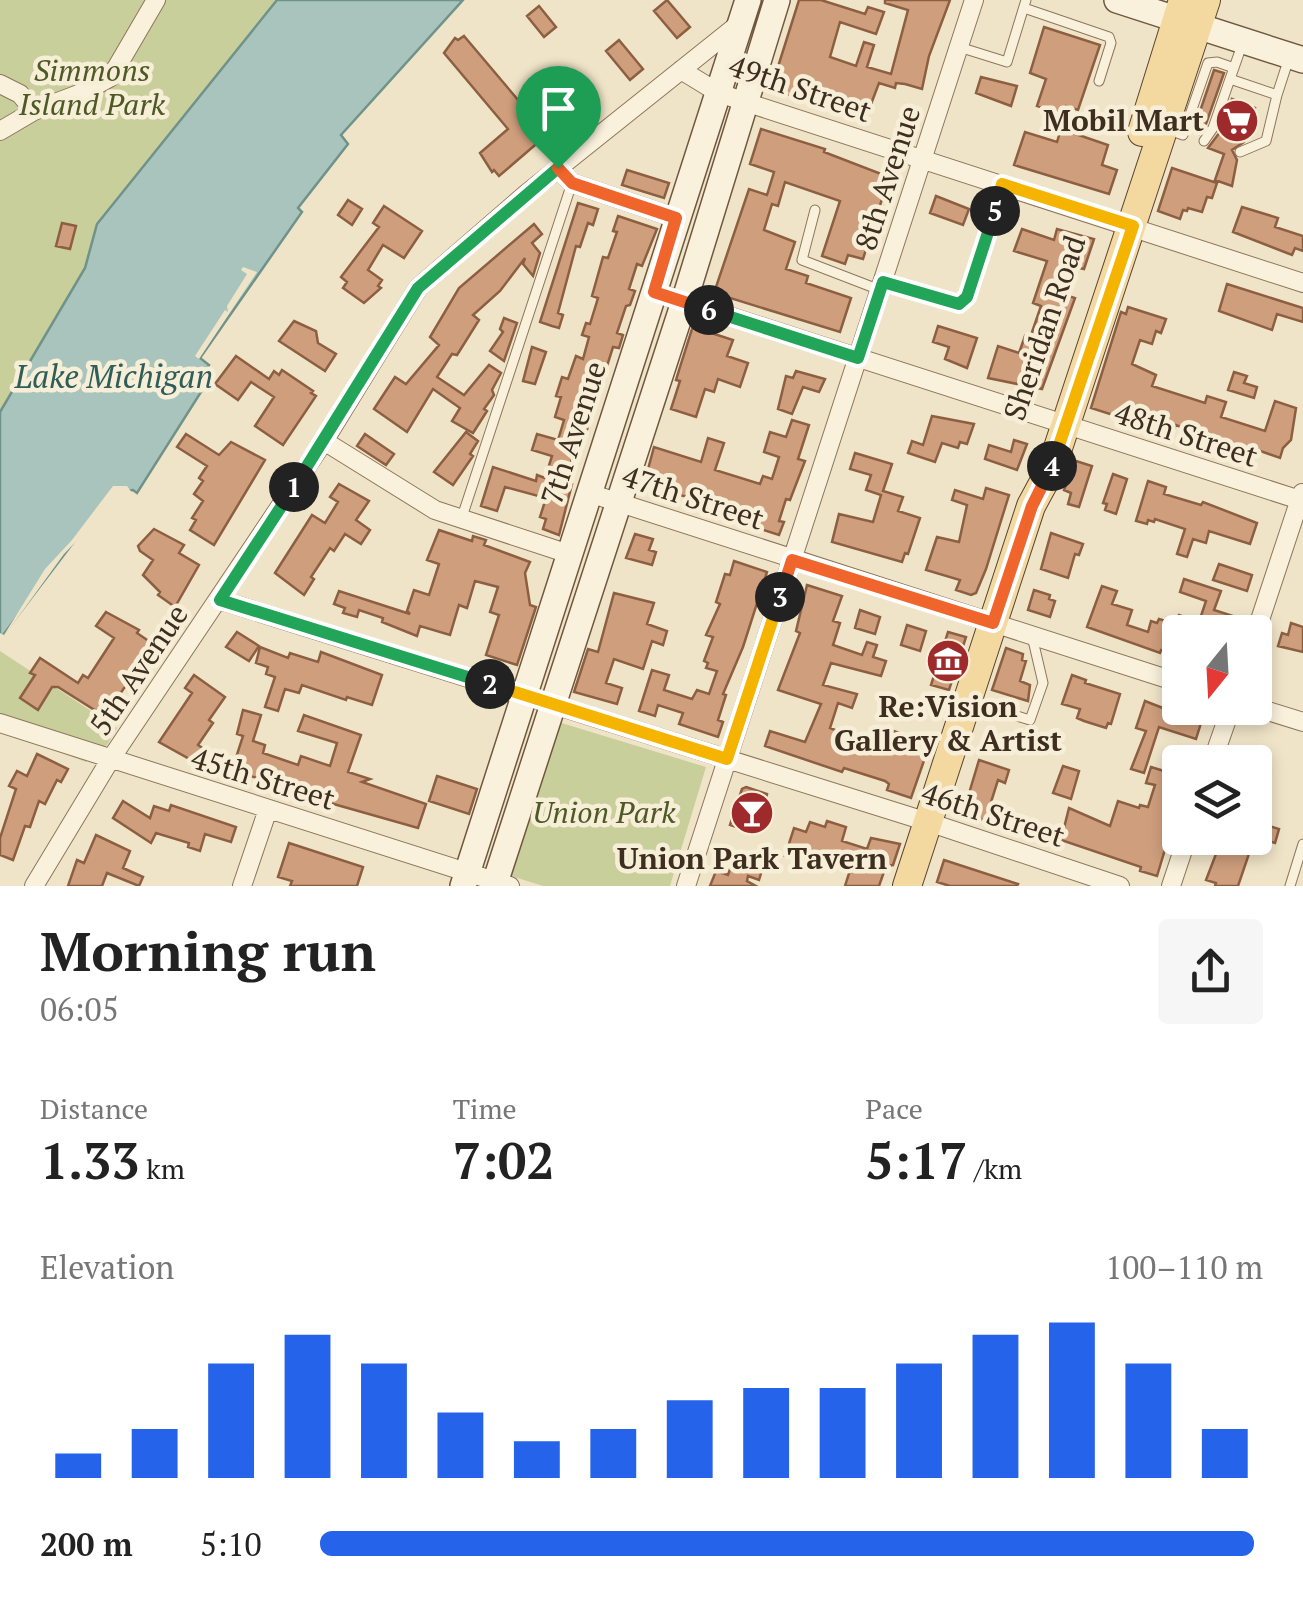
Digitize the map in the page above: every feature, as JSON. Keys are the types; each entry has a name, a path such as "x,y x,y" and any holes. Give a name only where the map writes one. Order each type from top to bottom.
{"main road":[{"name":"Sheridan Road","path":"1124,223 1181,126 1191,11"},
{"name":"Sheridan Road","path":"907,886 1032,506 1033,466 1057,423 1191,11"}],"street":[{"path":"0,131 34,111 112,77 156,0"},
{"path":"500,884 777,0"},
{"name":"8th Avenue","path":"686,886 974,0"},
{"path":"1117,0 1191,11 1244,41 1297,58"},
{"name":"5th Avenue","path":"34,886 110,760 220,600 418,288 744,12"},
{"name":"7th Avenue","path":"465,879 744,12"},
{"name":"49th Street","path":"680,70 717,92 745,102 1303,282"},
{"path":"0,84 20,94 34,111"},
{"path":"558,168 572,183 676,218"},
{"name":"48th Street","path":"654,292 1302,498"},
{"path":"324,440 435,510 569,554"},
{"name":"47th Street","path":"588,493 1162,677"},
{"path":"1262,615 1302,498"},
{"name":"46th Street","path":"220,600 1120,886"},
{"path":"1272,712 1303,722"},
{"name":"45th Street","path":"0,723 268,809 465,879 500,884"},
{"path":"242,886 268,809"},
{"path":"1171,886 1181,855"}],"lane":[{"path":"959,47 1006,62 1025,4 1109,38 1111,43 1098,80"},
{"path":"1234,68 1208,63 1196,105 1181,126 1206,141 1227,80 1234,68 1244,41"},
{"path":"1240,152 1266,142 1277,95 1297,58"},
{"path":"1227,80 1277,95"},
{"path":"461,520 572,183"},
{"path":"815,210 802,260 882,286 959,304 973,283 1002,184"},
{"path":"968,702 1030,720 1043,683 1032,636"},
{"path":"1290,886 1303,844"}],"green space":[{"name":"Simmons Island Park","path":"0,0 277,0 97,224 85,268 0,412"},
{"path":"0,651 117,728 107,745 86,762 0,730"},
{"name":"Union Park","path":"555,721 706,767 670,886 543,886 508,875"}],"water":[{"name":"Lake Michigan","path":"277,0 463,0 341,135 348,144 298,208 302,212 200,358 209,365 195,387 201,392 137,493 111,493 0,639 0,412 85,268 97,224"}],"pier":[{"path":"243,267 257,272 199,359 195,356 225,310 228,312 227,306 247,274 241,270"},
{"path":"113,486 127,486 136,498 119,494 110,498 0,642 0,633 4,635 45,569"}],"building":[{"path":"667,0 690,27 677,38 654,11"},
{"path":"799,0 821,0 865,14 868,7 884,12 876,34 840,22 830,57 856,66 864,42 874,45 867,67 891,74 908,10 885,0 950,0 929,56 922,89 879,83 868,112 833,105 836,96 816,89 811,102 771,89"},
{"path":"539,6 556,27 544,37 527,16"},
{"path":"1044,27 1100,45 1078,110 1066,106 1063,114 1037,106 1046,79 1030,73"},
{"path":"464,36 524,107 531,101 538,109 554,96 564,108 569,104 582,121 563,136 556,127 499,176 492,172 480,153 508,129 444,53 455,38"},
{"path":"619,40 643,69 630,80 606,51"},
{"path":"1214,70 1224,73 1199,134 1193,132"},
{"path":"981,77 1017,86 1011,106 976,93"},
{"name":"Mobil Mart","path":"1232,99 1255,108 1244,142 1232,150 1237,160 1232,186 1215,180 1224,154 1208,148 1220,132"},
{"path":"761,129 825,149 824,152 889,177 863,259 848,255 845,264 822,256 840,201 785,182 778,206 772,204 764,230 795,242 786,269 808,276 806,283 851,298 840,332 714,293 749,189 767,195 774,172 750,164"},
{"path":"1061,129 1108,145 1102,165 1117,170 1109,194 1014,165 1025,132 1057,142"},
{"path":"1172,168 1217,183 1202,212 1188,208 1180,219 1158,211"},
{"path":"627,170 669,183 664,198 622,185"},
{"path":"936,196 969,209 963,225 930,213"},
{"path":"348,200 362,209 352,225 338,215"},
{"path":"578,203 598,209 593,225 588,223 580,247 576,246 558,313 563,315 559,328 540,322"},
{"path":"384,206 422,231 404,258 383,245 368,270 382,280 378,286 381,288 364,303 343,288 347,282 341,277 379,227 373,223"},
{"path":"1242,207 1278,218 1275,227 1303,236 1303,251 1295,248 1292,255 1233,232"},
{"path":"618,216 657,229 642,266 637,264 629,289 635,291 617,333 623,335 619,348 613,347 577,461 572,459 565,482 572,484 559,535 543,529 546,519 540,517 546,498 505,487 497,511 481,506 493,467 536,481 537,475 545,478 552,456 532,450 537,434 558,440 564,420 555,417 561,397 556,396 562,377 568,379 576,356 583,359 589,337 582,335 598,298 592,296 603,257 608,258 617,232 613,231"},
{"path":"62,223 76,226 70,249 56,246"},
{"path":"534,224 542,234 532,243 540,253 533,276 523,264 525,258 500,291 473,315 479,320 457,355 452,354 437,377 464,395 489,365 501,373 492,390 494,395 484,409 487,411 473,433 452,421 460,408 433,389 407,432 374,409 395,377 406,384 439,345 430,337 459,288"},
{"path":"1022,229 1054,240 1057,229 1094,239 1084,269 1064,265 1055,292 1075,298 1042,389 988,378 998,346 1019,353 1025,336 1030,338 1041,306 1033,303 1047,261 1014,251"},
{"path":"1227,284 1303,308 1303,322 1277,314 1272,330 1219,311"},
{"path":"1128,307 1166,319 1152,344 1140,340 1132,364 1156,375 1152,386 1205,403 1207,396 1226,402 1221,417 1265,431 1275,401 1296,408 1291,440 1280,458 1252,448 1250,453 1176,425 1174,429 1091,408 1121,312 1126,314"},
{"path":"504,318 517,323 504,361 490,351 503,332 500,329"},
{"path":"294,321 316,331 318,343 336,354 325,371 279,341"},
{"path":"938,326 977,338 967,368 945,359 949,347 933,342"},
{"path":"692,329 733,340 727,356 748,363 740,387 718,379 714,392 705,389 696,417 671,409 680,367"},
{"path":"532,347 546,352 535,384 523,381"},
{"path":"236,356 269,379 274,371 279,375 282,370 316,396 283,445 255,426 274,397 251,382 238,400 215,384"},
{"path":"796,371 825,379 819,392 803,387 792,414 778,409 786,376 793,378"},
{"path":"1234,372 1247,376 1244,383 1257,387 1254,398 1228,390"},
{"path":"932,416 974,424 967,444 960,442 958,448 942,443 935,462 908,453 912,441 923,445"},
{"path":"792,420 809,425 798,459 805,461 790,500 786,499 779,535 742,523 745,513 705,500 702,509 685,504 687,497 644,484 654,447 701,462 708,438 724,443 715,470 760,484 763,476 772,479 779,457 764,452 770,432 786,437"},
{"path":"466,432 478,441 470,454 473,456 453,485 434,472"},
{"path":"186,434 219,455 231,442 265,460 214,545 190,530 196,520 192,518 203,501 194,494 207,466 177,447"},
{"path":"365,434 394,454 386,465 357,446"},
{"path":"1014,440 1027,444 1017,470 985,459 989,445 1011,452"},
{"path":"855,453 892,464 883,491 903,497 898,511 920,518 902,562 832,542 839,514 873,522 881,495 866,490 871,475 850,469"},
{"path":"1076,461 1092,466 1079,507 1068,504 1071,493 1064,490"},
{"path":"1113,474 1127,479 1116,514 1105,510 1107,504 1103,503"},
{"path":"1148,481 1166,487 1164,494 1201,505 1203,502 1257,523 1250,544 1209,531 1206,543 1193,539 1187,557 1177,554 1185,529 1155,519 1147,524 1136,521"},
{"path":"339,484 369,501 356,520 370,530 361,544 345,534 334,551 330,548 304,595 275,573 312,515 325,523 338,502 330,497"},
{"path":"986,488 1009,495 986,569 976,593 971,595 956,590 960,580 926,570 937,537 959,542 967,505 952,500 955,490 983,499"},
{"path":"154,529 184,545 179,553 199,565 175,607 158,595 160,592 143,575 153,560 138,546"},
{"path":"439,530 472,541 473,536 486,540 484,545 530,562 525,573 530,605 536,607 517,665 486,655 499,615 490,612 498,587 475,581 467,608 459,605 450,635 420,626 417,636 359,610 357,617 343,613 345,608 334,604 339,591 410,614 407,611 414,590 429,595 439,564 427,560"},
{"path":"1051,533 1083,544 1079,555 1075,554 1068,578 1041,569"},
{"path":"635,534 653,539 649,550 656,552 652,565 626,558"},
{"path":"734,561 767,572 723,694 726,695 718,720 723,722 718,737 679,724 683,713 658,705 655,716 639,711 652,670 669,675 664,690 692,699 697,690 709,694 717,671 706,668 708,663 704,661 713,637 706,635 720,604 716,602 725,574 730,575"},
{"path":"1219,564 1252,575 1247,591 1213,580"},
{"path":"1184,579 1221,591 1214,610 1230,615 1201,615 1206,601 1180,592"},
{"path":"807,585 842,596 833,621 840,623 833,645 862,655 867,642 877,645 873,657 886,661 881,676 831,663 823,685 857,694 852,708 838,703 830,728 887,751 894,731 905,735 903,744 927,752 911,798 887,790 889,784 885,781 844,768 842,772 765,746 770,731 805,742 821,704 778,690 800,633 796,631"},
{"path":"1102,586 1117,591 1112,604 1132,610 1127,625 1148,632 1151,621 1157,623 1159,619 1160,653 1087,627"},
{"path":"1034,590 1055,601 1050,617 1028,610"},
{"path":"614,593 654,603 647,624 667,631 663,645 652,641 643,669 614,659 606,683 622,688 617,704 574,692 588,649 598,652"},
{"path":"860,610 880,617 875,634 855,628"},
{"path":"106,612 139,630 137,633 153,644 132,673 139,677 132,688 124,688 109,711 105,709 101,714 58,687 52,687 38,710 20,698 35,675 30,673 40,658 78,683 83,675 88,678 114,638 96,626"},
{"path":"1291,623 1303,627 1303,652 1278,646 1282,633 1288,635"},
{"path":"907,625 926,631 920,651 901,645"},
{"path":"237,632 259,646 249,661 226,647"},
{"name":"Re:Vision Gallery & Artist","path":"948,632 966,637 949,690 931,685"},
{"path":"260,647 288,658 290,653 318,662 321,652 382,675 372,705 302,685 299,693 285,689 278,711 265,707 275,677 266,674 268,667 256,663"},
{"path":"1006,648 1023,654 1022,660 1026,661 1020,681 1030,685 1028,701 992,690"},
{"path":"194,675 225,697 198,745 210,753 202,766 159,742 192,693 185,688"},
{"path":"1072,675 1120,694 1111,724 1106,728 1077,718 1080,709 1062,704"},
{"path":"1145,701 1162,708 1162,725 1200,725 1196,739 1159,727 1144,773 1131,769 1146,731 1136,728"},
{"path":"243,710 261,715 253,741 265,745 263,753 298,765 301,756 330,766 337,743 298,731 304,715 361,735 348,772 370,779 362,782 426,804 418,828 323,801 301,792 302,787 277,779 274,789 262,784 263,780 232,770 243,736 237,734"},
{"path":"37,754 68,769 61,782 57,780 45,804 39,801 13,860 0,855 0,838 16,789 9,786 17,771 27,776"},
{"path":"979,760 1009,770 1005,783 998,780 991,802 997,805 991,824 964,810"},
{"path":"1063,766 1079,771 1071,799 1053,793"},
{"path":"1151,767 1162,770 1163,855 1157,876 1061,840 1069,808 1110,826 1118,801 1148,807 1155,785 1146,783"},
{"path":"437,776 477,789 469,814 429,801"},
{"name":"Union Park Tavern","path":"746,787 767,794 764,806 771,808 767,821 756,818 752,832 730,825"},
{"path":"123,801 150,818 154,806 169,811 171,805 236,827 231,842 205,834 200,851 188,847 189,843 156,833 151,843 113,818"},
{"path":"827,821 846,827 842,841 867,849 871,838 900,844 893,865 886,866 879,886 845,886 852,864 827,855 822,869 785,856 794,828 806,832 810,822 825,827"},
{"path":"1272,827 1279,829 1275,843 1272,842"},
{"path":"96,835 130,851 123,868 143,877 139,886 107,873 102,886 68,886 77,860 84,863"},
{"path":"289,843 363,867 357,886 290,886 292,881 278,877"},
{"path":"1216,855 1249,855 1238,886 1215,886 1216,883 1206,880"},
{"path":"734,858 763,867 759,880 748,876 747,881 756,886 710,886 716,871 728,875"},
{"path":"944,860 1018,884 950,886 937,882"}],"place":[{"name":"Mobil Mart","path":"1237,121"},
{"name":"Re:Vision Gallery & Artist","path":"948,661"},
{"name":"Union Park Tavern","path":"752,813"}],"route":[{"path":"558,168 572,183 676,218 654,292 858,358 883,282 959,304 967,297 1002,184 1133,226 1051,469 1032,506 993,623 792,560 727,759 220,600 418,288 558,168"}]}
